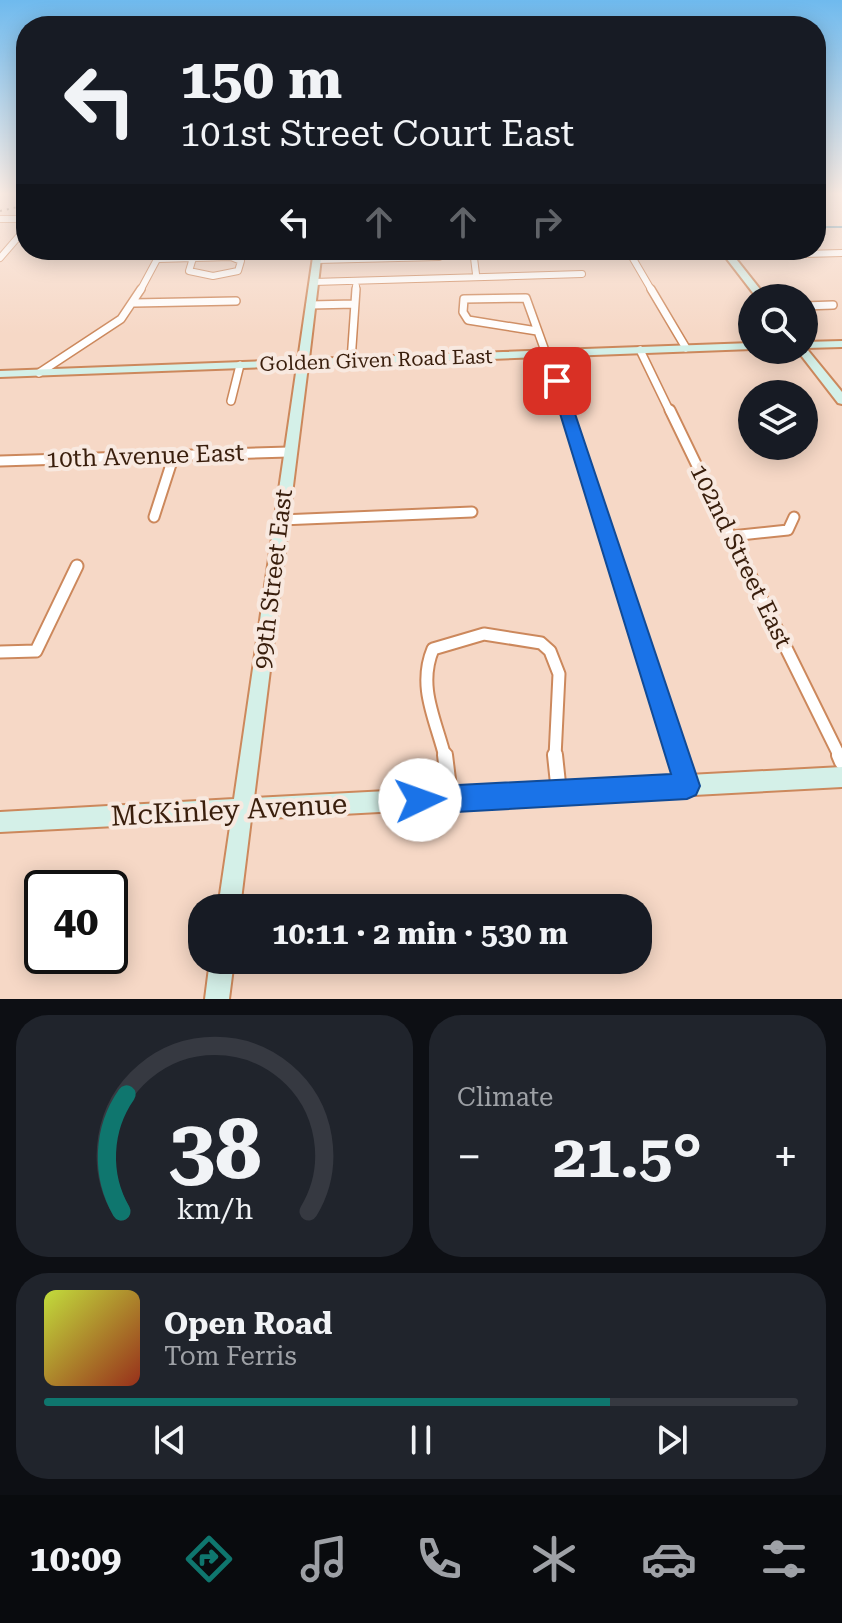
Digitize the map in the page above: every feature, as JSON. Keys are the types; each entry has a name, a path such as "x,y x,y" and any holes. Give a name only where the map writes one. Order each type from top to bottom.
{"street":[{"path":"0,258 3,251"},
{"path":"39,373 108,328 134,303 157,260"},
{"path":"193,260 190,272 233,273 240,266 239,260"},
{"name":"99th Street East","path":"231,894 316,260"},
{"path":"474,260 476,274"},
{"path":"634,260 686,348"},
{"path":"732,260 751,284"},
{"path":"313,282 468,278 476,274 582,274"},
{"path":"351,361 356,286"},
{"path":"537,331 468,320 463,312 464,299 526,298 548,354 687,786"},
{"path":"134,303 236,301"},
{"path":"310,305 355,304"},
{"path":"818,306 833,305"},
{"path":"818,346 842,344"},
{"name":"Golden Given Road East","path":"0,374 738,346"},
{"name":"102nd Street East","path":"640,350 842,762"},
{"path":"816,364 842,400"},
{"path":"231,401 240,365"},
{"name":"10th Avenue East","path":"0,461 289,452"},
{"path":"154,517 174,455"},
{"path":"281,520 472,512"},
{"path":"731,536 788,530 794,517"},
{"path":"0,652 36,651 77,566"},
{"path":"450,799 445,755 427,699 426,666 433,649 484,634 541,643 547,648 560,690 554,754 559,793"},
{"name":"McKinley Avenue","path":"0,822 842,777"},
{"path":"217,999 220,974"}],"route":[{"path":"420,800 687,786 557,381"}]}
